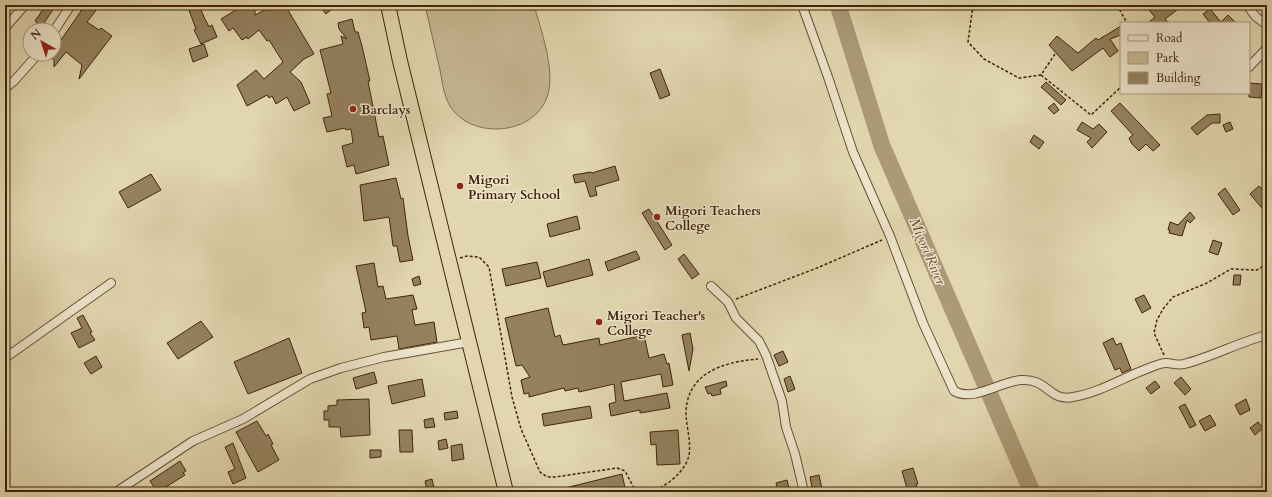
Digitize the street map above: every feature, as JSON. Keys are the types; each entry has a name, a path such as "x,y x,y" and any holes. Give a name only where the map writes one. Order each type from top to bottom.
{"highway":[{"path":"388,5 448,261 506,492"}],"street":[{"path":"5,28 25,5"},
{"path":"60,22 71,5"},
{"path":"802,5 853,152 890,236 923,323 954,392 960,395 972,394 1019,380 1034,380 1041,383 1061,398 1072,398 1097,390 1150,367 1167,363 1183,364 1267,335"},
{"path":"1246,5 1256,17 1267,25"},
{"path":"1250,66 1267,48"},
{"path":"5,88 14,81 31,62"},
{"path":"5,112 5,147"},
{"path":"5,358 111,283"},
{"path":"711,286 728,302 742,326 759,341 770,365 782,401 786,427 804,492"},
{"path":"116,492 192,441 243,419 310,380 341,368 384,358 469,342"}],"path":[{"path":"973,5 968,42 984,59 1019,78 1041,75 1090,115 1120,88"},
{"path":"1117,5 1127,22"},
{"path":"1041,75 1055,54"},
{"path":"728,302 817,268 890,236"},
{"path":"448,261 473,256 484,260 489,267 512,397 521,429 540,472 548,477 555,477 617,468 625,471 635,490 640,492"},
{"path":"1167,363 1154,333 1157,320 1163,309 1173,297 1207,283 1231,269 1257,270 1267,264"},
{"path":"651,492 658,489 671,479 682,469 688,460 689,446 686,414 689,394 696,382 704,374 742,362 758,359 770,365"}],"green space":[{"path":"425,5 534,5 546,50 550,73 548,94 541,109 530,119 515,126 499,129 483,128 468,123 456,113 444,93"}],"building":[{"path":"46,5 56,5 45,22 35,21"},
{"path":"76,5 100,5 87,22 99,30 101,28 112,36 79,79 82,65 66,52 62,57 62,38 81,11"},
{"path":"187,5 199,5 209,27 212,25 217,37 201,44 194,30 196,29"},
{"path":"244,5 255,6 255,15 269,8 270,10 285,5 314,54 304,59 290,72 301,82 310,103 294,111 287,97 276,104 272,96 269,98 267,95 247,106 237,85 256,70 264,79 283,62 269,40 267,41 259,30 248,39 247,37 242,40 233,28 229,31 221,19"},
{"path":"319,5 337,5 326,14"},
{"path":"1155,5 1173,5 1177,10 1165,19 1168,22 1149,22 1155,17 1149,10"},
{"path":"1210,9 1221,22 1209,22 1203,14"},
{"path":"1228,15 1235,22 1221,22"},
{"path":"352,19 355,32 358,32 362,46 370,81 368,81 379,137 383,136 389,165 356,174 354,165 347,167 342,146 353,143 351,129 346,130 345,128 327,132 323,118 332,116 327,94 331,93 320,50 343,44 341,36 347,39 339,29 338,23"},
{"path":"1120,27 1120,35 1110,39 1118,51 1110,57 1103,48 1072,71 1049,45 1057,36 1078,53 1096,38 1098,40"},
{"path":"204,44 208,56 193,62 189,49"},
{"path":"660,69 670,95 660,99 650,73"},
{"path":"1046,82 1066,100 1061,105 1041,87"},
{"path":"1250,83 1262,84 1261,98 1249,97"},
{"path":"1054,103 1059,110 1054,114 1048,108"},
{"path":"1120,103 1160,145 1153,151 1146,144 1139,151 1132,144 1129,138 1133,135 1111,111"},
{"path":"1220,114 1220,123 1212,123 1197,135 1191,128 1207,115"},
{"path":"1082,122 1093,129 1099,124 1107,132 1092,148 1087,142 1091,138 1077,130"},
{"path":"1230,122 1233,129 1226,132 1223,125"},
{"path":"1034,135 1044,142 1039,149 1030,142"},
{"path":"615,166 619,180 595,187 597,195 590,197 585,181 575,183 573,175 592,173"},
{"path":"151,174 161,190 128,208 119,192"},
{"path":"396,178 401,199 403,198 413,260 400,262 397,246 393,246 389,217 364,221 360,185"},
{"path":"1259,186 1267,195 1267,214 1250,194"},
{"path":"1225,188 1240,210 1233,215 1218,194"},
{"path":"649,209 672,245 665,250 642,213"},
{"path":"1190,212 1195,218 1190,223 1187,220 1182,236 1169,233 1170,230 1168,230 1170,222 1178,225"},
{"path":"577,216 580,229 550,237 547,224"},
{"path":"1213,240 1222,243 1218,255 1209,252"},
{"path":"636,251 640,259 608,271 605,262"},
{"path":"684,254 699,274 692,279 678,259"},
{"path":"589,259 593,275 547,287 543,272"},
{"path":"537,262 541,278 506,286 502,269"},
{"path":"374,263 378,287 383,286 386,299 413,295 417,309 412,310 415,325 434,322 437,342 399,349 397,336 371,340 369,327 364,328 362,313 366,312 356,266"},
{"path":"1234,275 1241,275 1240,285 1233,285"},
{"path":"419,276 421,284 414,286 412,279"},
{"path":"1144,295 1151,308 1142,313 1135,299"},
{"path":"548,308 555,337 560,335 563,345 599,338 600,345 644,335 649,358 664,354 667,364 669,363 673,385 663,387 661,374 621,382 624,401 667,393 670,408 640,413 640,410 611,416 609,404 616,402 614,384 579,392 578,388 565,391 564,388 529,397 529,393 524,394 521,380 530,377 522,365 516,366 505,318"},
{"path":"83,315 92,332 90,333 95,340 79,348 71,333 82,328 77,318"},
{"path":"201,321 213,337 178,359 167,343"},
{"path":"690,333 693,349 689,371 682,335"},
{"path":"289,338 302,373 248,394 234,362"},
{"path":"1113,338 1116,345 1121,343 1131,369 1122,373 1120,368 1115,370 1103,343"},
{"path":"783,351 788,362 779,366 774,355"},
{"path":"96,356 102,367 91,374 84,363"},
{"path":"374,372 377,383 356,389 353,378"},
{"path":"790,376 795,389 788,392 784,379"},
{"path":"1181,377 1191,389 1185,395 1174,383"},
{"path":"422,379 425,396 392,404 388,386"},
{"path":"726,381 727,386 720,389 721,394 712,396 711,393 708,394 705,387"},
{"path":"1155,381 1160,387 1151,394 1146,388"},
{"path":"369,399 370,435 341,437 340,427 329,427 329,420 324,420 324,411 328,411 328,406 337,405 337,400"},
{"path":"1246,399 1250,410 1240,415 1235,405"},
{"path":"1185,404 1196,425 1190,428 1179,407"},
{"path":"590,406 592,418 544,426 542,414"},
{"path":"457,411 458,418 445,420 444,413"},
{"path":"1210,415 1216,425 1205,431 1199,421"},
{"path":"433,418 435,427 425,428 424,420"},
{"path":"257,421 266,436 268,434 273,444 271,445 279,460 258,472 236,432"},
{"path":"1258,422 1263,428 1255,435 1250,428"},
{"path":"399,430 412,430 413,452 400,452"},
{"path":"678,430 680,464 657,465 656,444 651,445 650,432"},
{"path":"446,439 448,448 439,450 438,441"},
{"path":"233,443 246,478 233,484 228,472 235,469 225,447"},
{"path":"462,444 464,459 452,461 451,446"},
{"path":"370,450 381,450 381,457 370,458"},
{"path":"180,461 186,471 183,473 185,475 161,490 160,488 156,490 150,481"},
{"path":"913,468 918,484 916,485 918,492 908,492 902,471"},
{"path":"622,474 626,492 561,492 561,489"},
{"path":"819,475 822,489 813,492 810,477"},
{"path":"432,479 434,488 427,490 425,481"},
{"path":"787,480 790,492 778,492 776,483"}],"waterway":[{"name":"Migori River","path":"838,5 882,146 1032,492"}],"place":[{"name":"Barclays","path":"353,109"},
{"name":"Migori Primary School","path":"460,186"},
{"name":"Migori Teachers College","path":"657,217"},
{"name":"Migori Teacher's College","path":"599,322"}]}
